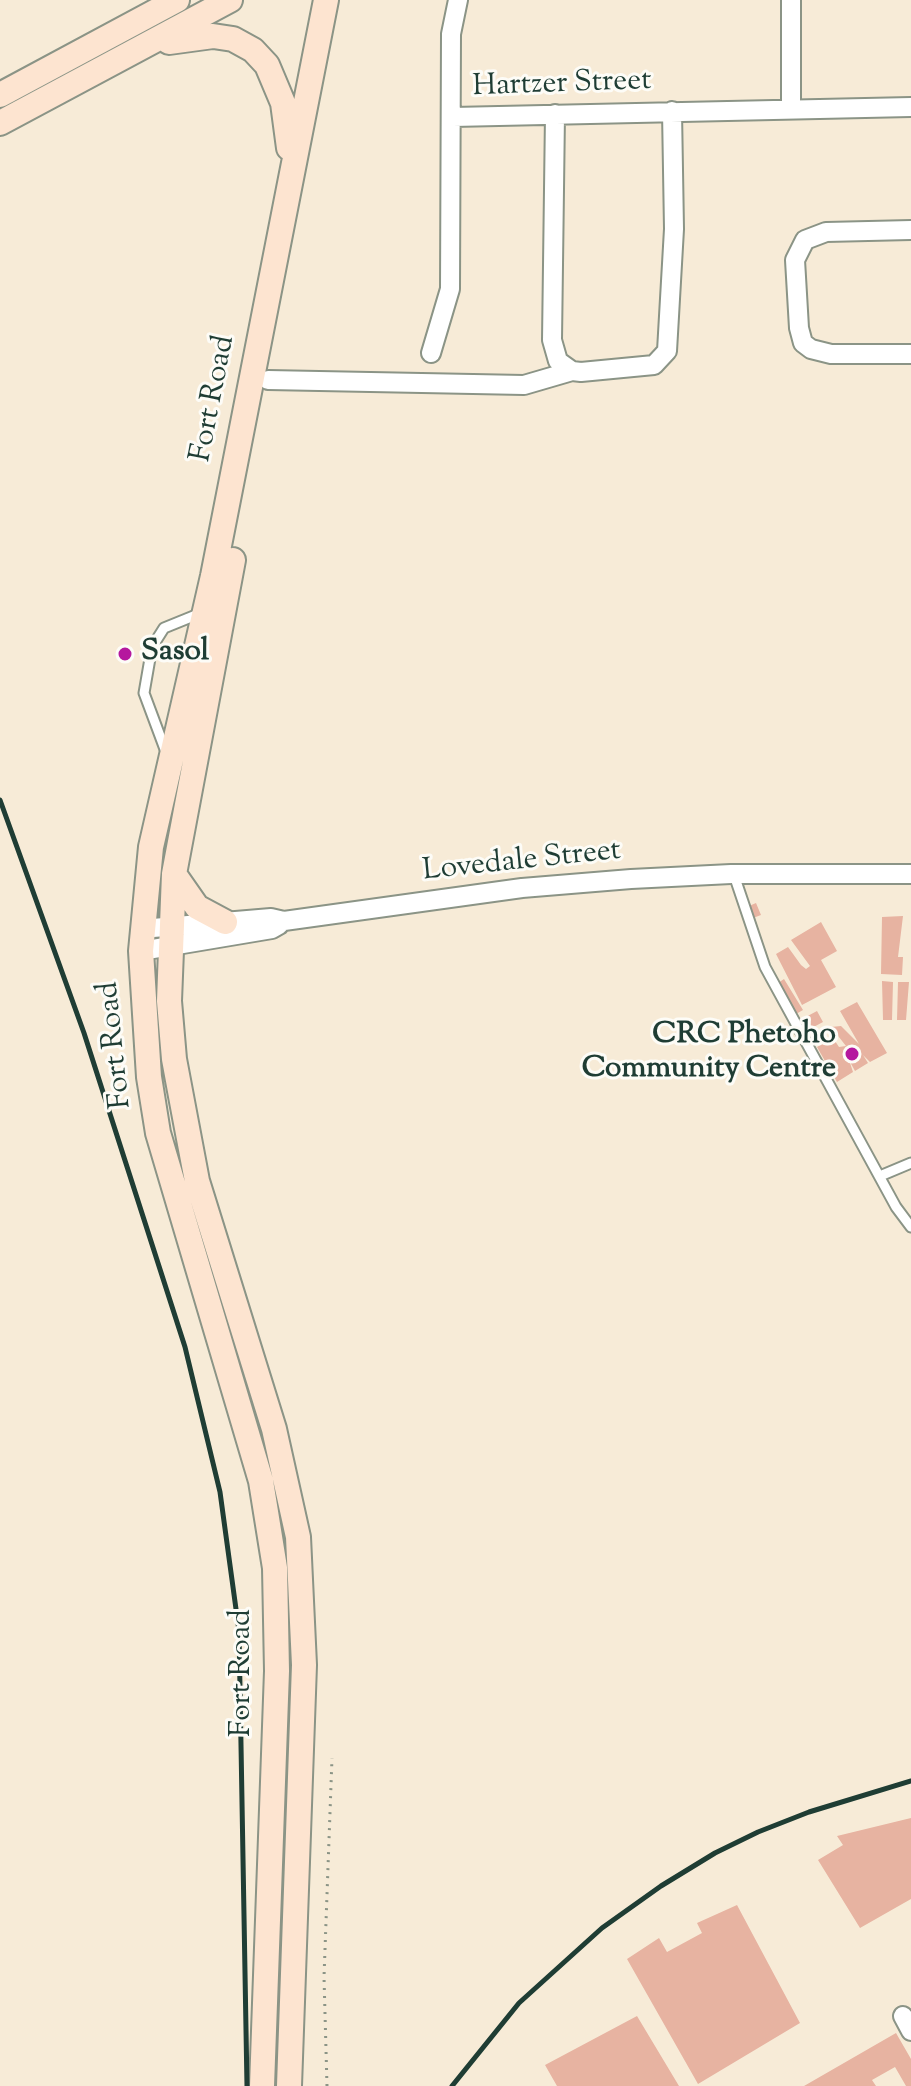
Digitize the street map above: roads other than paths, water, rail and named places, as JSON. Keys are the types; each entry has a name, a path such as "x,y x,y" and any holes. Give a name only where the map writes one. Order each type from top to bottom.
{"main road":[{"path":"0,95 177,0"},
{"path":"0,123 230,0"},
{"name":"Fort Road","path":"262,2086 277,1623 270,1524 261,1481 158,1133 148,1064 141,940 151,847 205,611 290,187 337,2"},
{"name":"Fort Road","path":"289,2086 305,1626 300,1550 290,1492 197,1181 184,1123 174,1059 169,938 174,874 337,2"},
{"path":"149,46 213,36 233,39 253,50 267,65 289,125 290,187"},
{"path":"174,874 197,907 225,922"},
{"path":"277,1623 305,1626"}],"street":[{"path":"453,117 451,34 458,0"},
{"path":"791,0 791,109"},
{"name":"Hartzer Street","path":"431,353 450,289 453,117 911,107"},
{"path":"268,380 524,385 572,371 654,365 667,351 674,229 672,111"},
{"path":"555,114 552,340 558,361 572,371"},
{"path":"911,230 826,232 805,240 795,260 799,328 803,343 811,349 831,354 911,354"},
{"name":"Lovedale Street","path":"141,940 169,938 225,922 271,918 284,921 522,888 734,875 911,874"},
{"path":"169,938 272,929 284,921"}],"lane":[{"path":"169,763 144,693 152,647 164,628 205,611"},
{"path":"734,875 765,967 911,1227"},
{"path":"880,1176 911,1163"}],"railway":[{"path":"0,800 84,1033 185,1347 220,1492 239,1631 247,2086"},
{"path":"452,2086 519,2003 602,1928 661,1886 715,1853 758,1832 809,1812 911,1781"}],"place":[{"name":"Sasol","path":"125,654"},
{"name":"CRC Phetoho Community Centre","path":"852,1054"}]}
